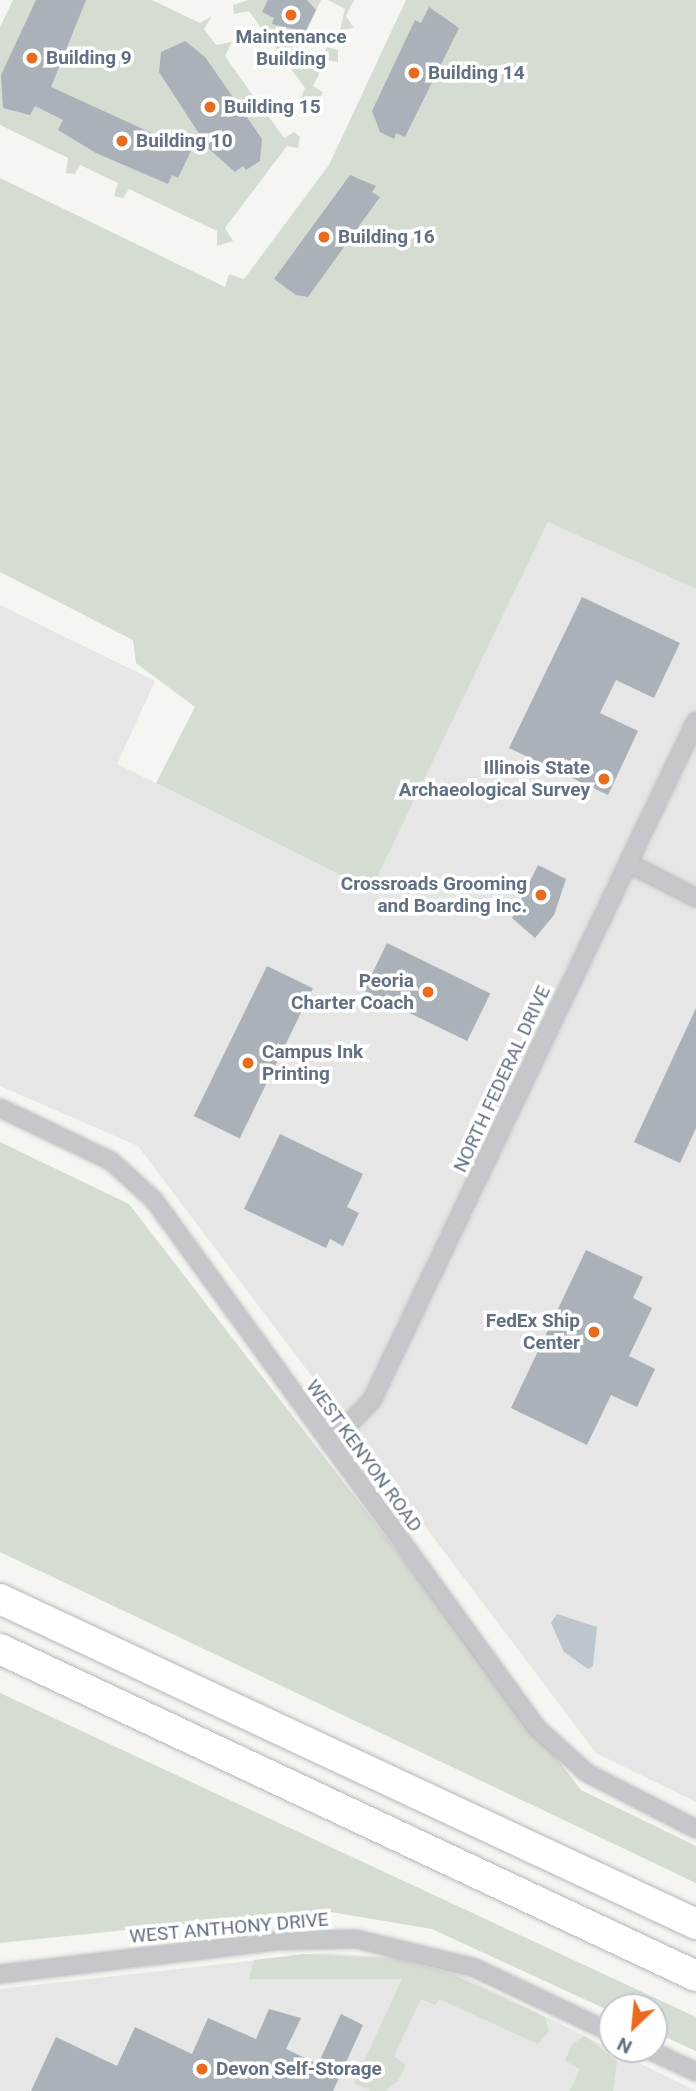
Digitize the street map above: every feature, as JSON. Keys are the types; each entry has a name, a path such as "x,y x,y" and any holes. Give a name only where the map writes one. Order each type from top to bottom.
{"highway":[{"path":"8,1601 696,1924"},
{"path":"0,1649 696,1976"}],"street":[{"name":"NORTH FEDERAL DRIVE","path":"330,1444 372,1400 696,721"},
{"path":"628,863 696,898"},
{"name":"WEST KENYON ROAD","path":"0,1108 132,1177 507,1689 561,1753 611,1789 696,1829"},
{"name":"WEST ANTHONY DRIVE","path":"0,1974 276,1941 356,1939 474,1968 598,2026"},
{"path":"668,2059 696,2072"}],"shaded area":[{"path":"13,0 152,0 200,23 212,16 204,29 216,45 232,42 225,56 256,100 269,95 273,103 264,110 284,138 294,132 300,137 298,148 287,146 225,228 233,241 217,246 217,231 129,189 123,198 114,196 118,183 80,165 75,174 66,173 68,158 0,125 0,27"},
{"path":"248,0 321,0 297,52 320,63 327,47 338,50 338,62 326,60 313,86 323,92 319,101 299,102 305,88 249,11 234,14 233,5"},
{"path":"328,0 354,0 346,16 354,28 340,30 345,9"},
{"path":"406,0 696,0 696,589 548,522 371,890 156,783 195,707 136,663 133,640 0,572 0,178 225,287 229,274 244,279 329,165"},
{"path":"548,522 696,589 696,1802 596,1753 138,1146 0,1086 0,605 155,681 117,764 371,890"},
{"path":"0,1142 129,1204 581,1790 696,1846 696,1883 0,1552"},
{"path":"557,1614 597,1627 593,1666 588,1669 564,1652 551,1623"},
{"path":"0,1693 644,1993 598,1993 598,2006 432,1929 319,1910 0,1943"},
{"path":"321,1953 393,1957 463,1976 598,2043 598,2063 639,2063 696,2091 0,2091 0,1989"},
{"path":"305,1954 397,1959 454,1975 545,2017 549,2031 538,2044 439,1999 435,2005 421,1999 394,2056 406,2065 398,2081 385,2091 371,2091 354,2083 402,1979 249,1979 254,1960"},
{"path":"668,2004 696,2017 696,2051 668,2038"},
{"path":"585,2036 598,2046 598,2063 617,2063 613,2091 570,2091 580,2069 565,2061 572,2044"}],"building":[{"path":"36,0 86,0 51,87 191,151 178,178 172,175 168,184 96,153 58,130 63,120 35,106 30,115 3,108 1,75"},
{"name":"Maintenance Building","path":"268,0 307,0 316,10 305,32 272,24 274,18 262,12"},
{"name":"Building 14","path":"429,7 459,28 405,137 396,133 394,139 380,132 372,111 415,20 421,23"},
{"name":"Building 15","path":"185,41 205,57 262,139 260,161 246,170 243,166 235,172 209,149 159,72 161,52"},
{"name":"Building 16","path":"350,175 376,186 372,192 380,197 308,297 296,295 274,279"},
{"path":"582,597 680,643 654,698 616,680 600,713 638,731 608,795 509,748"},
{"name":"Crossroads Grooming and Boarding Inc.","path":"538,865 566,879 554,915 535,938 512,918"},
{"name":"Peoria Charter Coach","path":"387,943 490,993 467,1041 364,991"},
{"name":"Campus Ink Printing","path":"267,966 313,988 240,1138 194,1116"},
{"path":"696,1008 696,1128 680,1163 634,1142"},
{"path":"280,1134 363,1174 347,1207 359,1213 343,1246 330,1239 326,1248 244,1209"},
{"name":"FedEx Ship Center","path":"586,1250 643,1277 633,1298 652,1308 629,1356 655,1369 637,1407 611,1395 587,1445 511,1408"},
{"path":"269,2009 301,2018 286,2049 318,2064 341,2014 363,2025 333,2091 31,2091 56,2037 117,2066 135,2027 192,2054 208,2018 256,2039"}],"place":[{"name":"Maintenance Building","path":"291,15"},
{"name":"Building 9","path":"32,58"},
{"name":"Building 14","path":"414,73"},
{"name":"Building 15","path":"210,107"},
{"name":"Building 10","path":"122,141"},
{"name":"Building 16","path":"324,237"},
{"name":"Illinois State Archaeological Survey","path":"604,779"},
{"name":"Crossroads Grooming and Boarding Inc.","path":"541,895"},
{"name":"Peoria Charter Coach","path":"428,992"},
{"name":"Campus Ink Printing","path":"248,1063"},
{"name":"FedEx Ship Center","path":"594,1332"},
{"name":"Devon Self-Storage","path":"202,2069"}]}
